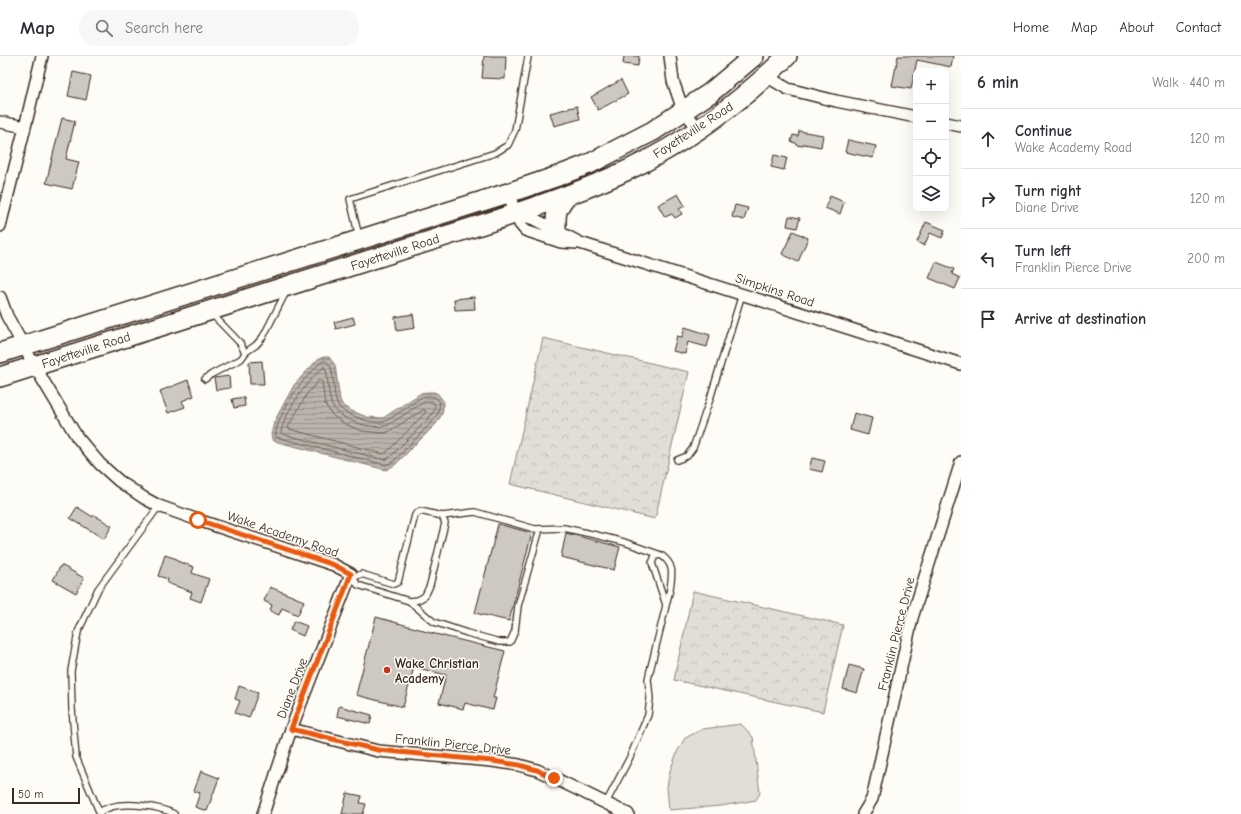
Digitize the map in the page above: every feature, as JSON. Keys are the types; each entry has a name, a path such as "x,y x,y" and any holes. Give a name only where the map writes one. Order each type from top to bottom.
{"highway":[{"name":"Fayetteville Road","path":"0,353 508,193 589,164 653,131 710,93 754,56"},
{"name":"Fayetteville Road","path":"0,377 289,286 566,196 630,169 671,147 726,110 787,56"},
{"path":"556,230 556,216 558,207 566,196"}],"street":[{"path":"0,226 42,56"},
{"path":"670,56 672,81 684,110 698,128"},
{"path":"766,76 788,89 836,101 913,116"},
{"path":"0,122 25,127"},
{"path":"949,124 961,126"},
{"name":"Simpkins Road","path":"508,193 520,224 525,230 561,242 580,243"},
{"name":"Simpkins Road","path":"516,213 534,219 580,243 961,364"},
{"name":"Wake Academy Road","path":"0,297 7,316 35,367 77,437 100,464 119,482 159,506 334,565 352,576"},
{"name":"Franklin Pierce Drive","path":"863,814 872,799 912,618 961,462"},
{"name":"Diane Drive","path":"263,814 291,729 352,576"},
{"name":"Franklin Pierce Drive","path":"291,729 378,750 519,765 537,770 628,814"}],"lane":[{"path":"360,239 350,199 495,153 508,145 515,130 528,57"},
{"path":"205,379 241,359 245,353 264,337 289,286"},
{"path":"677,460 687,456 693,448 710,399 742,294"},
{"path":"208,311 240,343 245,353"},
{"path":"159,506 98,589 78,632 71,671 72,709 76,757 99,813 110,807 118,805 150,806 160,808 174,814"},
{"path":"540,529 518,606 515,631 510,642 500,642 434,622 409,601 358,585 352,576 361,574 394,584 398,582 415,515 420,511 442,516 475,512 535,529 564,528 624,542 661,555 667,559 672,566 672,576 648,679 650,699 648,715 630,757 606,803"},
{"path":"409,601 418,600 425,596 430,585 445,523 442,516"},
{"path":"661,555 655,556 652,563 666,605"}],"green space":[{"path":"543,338 689,372 655,519 510,484"},
{"path":"693,591 843,625 823,712 674,680"},
{"path":"741,724 753,737 760,793 756,800 721,806 669,810 667,787 670,771 677,752 685,738 703,729"}],"water":[{"path":"329,357 335,365 340,400 343,406 352,411 367,417 383,418 421,393 434,392 438,394 444,402 442,414 436,424 395,465 386,470 274,441 271,435 274,422 294,385 318,359"}],"building":[{"path":"484,56 506,56 505,79 482,78"},
{"path":"624,56 639,56 638,66 623,64"},
{"path":"898,56 953,56 951,67 917,60 915,68 913,68 911,89 892,86"},
{"path":"73,72 91,76 86,100 68,96"},
{"path":"621,80 628,94 598,110 591,97"},
{"path":"577,106 580,119 554,126 550,113"},
{"path":"62,118 75,121 66,159 79,162 72,189 46,183"},
{"path":"799,131 823,135 821,147 804,144 801,146 791,142 793,135 798,136"},
{"path":"848,140 876,146 873,158 845,152"},
{"path":"774,155 787,158 784,170 771,167"},
{"path":"678,194 685,206 679,209 682,214 675,218 672,214 665,217 658,205"},
{"path":"830,196 844,202 840,214 825,208"},
{"path":"735,205 748,208 744,220 732,217"},
{"path":"789,216 800,218 797,228 787,226"},
{"path":"926,222 945,230 942,238 930,233 924,246 917,242"},
{"path":"793,231 808,238 798,262 782,254"},
{"path":"936,262 954,269 952,274 960,278 955,289 929,278"},
{"path":"474,297 475,309 455,310 454,299"},
{"path":"413,314 415,328 397,331 395,317"},
{"path":"353,317 355,324 336,329 334,322"},
{"path":"685,327 710,335 707,347 688,342 685,354 673,351 677,336 682,337"},
{"path":"262,361 264,384 250,384 249,362"},
{"path":"229,376 230,388 216,390 214,378"},
{"path":"188,380 194,396 182,401 185,407 168,413 160,391"},
{"path":"244,397 245,406 234,408 232,399"},
{"path":"854,413 872,418 868,435 850,430"},
{"path":"812,458 825,461 822,472 809,469"},
{"path":"77,507 112,526 104,539 70,518"},
{"path":"498,524 532,533 509,621 475,613"},
{"path":"566,533 620,547 614,570 561,557"},
{"path":"165,555 194,567 192,573 209,579 201,602 190,598 192,592 167,583 168,579 158,576"},
{"path":"61,565 84,578 76,593 53,580"},
{"path":"270,587 304,601 298,615 282,608 279,615 270,611 272,605 264,601"},
{"path":"376,617 423,631 505,651 493,698 496,698 493,710 465,703 463,709 439,703 446,675 414,667 403,707 356,695"},
{"path":"294,621 307,626 303,636 290,630"},
{"path":"849,665 864,669 857,693 843,689"},
{"path":"239,686 258,693 249,718 235,713 240,701 235,699"},
{"path":"339,706 372,715 370,724 337,716"},
{"path":"201,771 219,778 207,811 195,807 200,793 194,791"},
{"path":"347,793 362,796 360,803 366,804 363,814 342,814"}],"place":[{"name":"Wake Christian Academy","path":"387,670"}],"route":[{"path":"198,520 334,565 351,574 291,729 378,750 519,765 537,770 554,778"}]}
